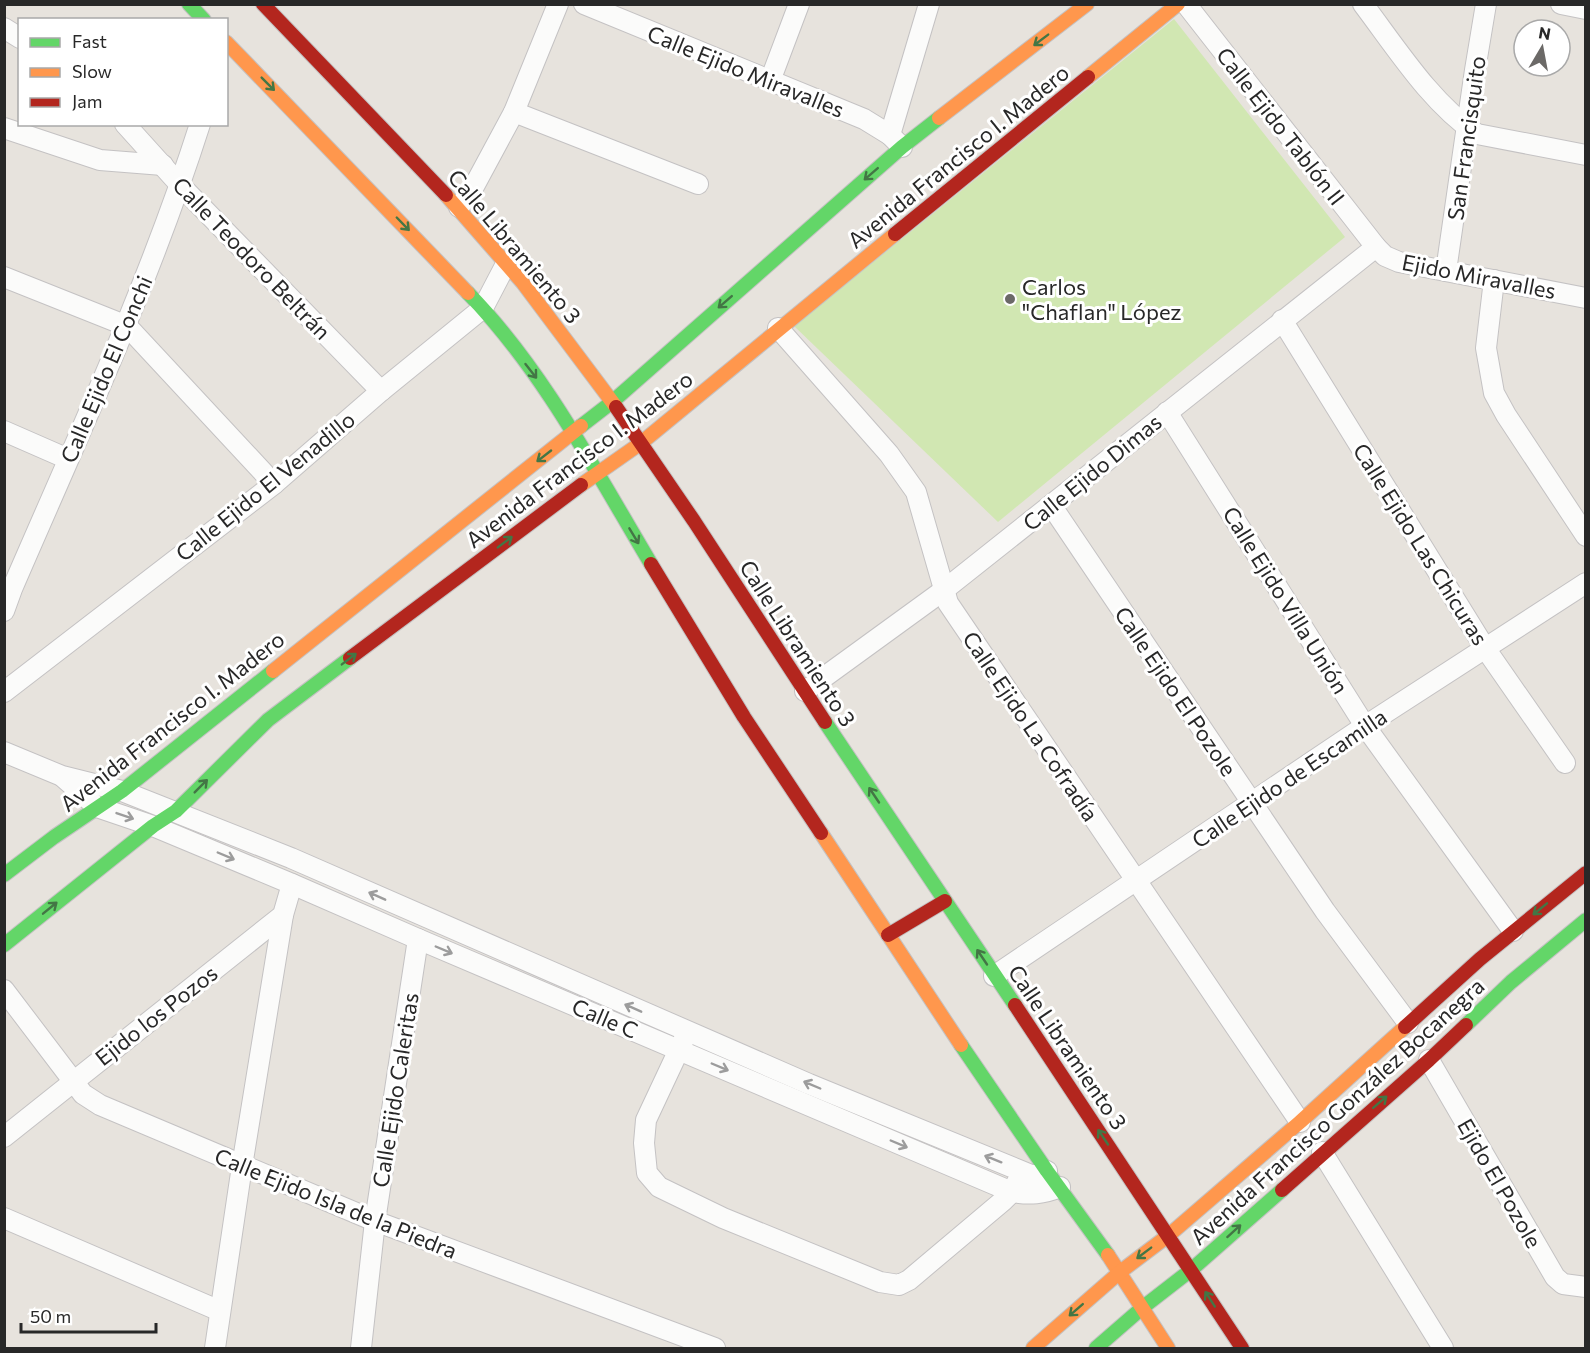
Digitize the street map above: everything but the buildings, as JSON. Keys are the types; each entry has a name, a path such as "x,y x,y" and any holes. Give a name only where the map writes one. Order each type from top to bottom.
{"street":[{"path":"189,4 202,18"},
{"name":"Calle Libramiento 3","path":"263,4 459,207 556,325 641,442 1242,1348"},
{"path":"459,207 472,190 514,112 558,4"},
{"name":"Calle Ejido Miravalles","path":"584,4 864,119 896,141"},
{"path":"770,81 799,4"},
{"path":"896,141 930,4"},
{"name":"Avenida Francisco I. Madero","path":"4,876 122,791 612,402 896,141 1088,4"},
{"name":"Avenida Francisco I. Madero","path":"4,945 153,826 176,811 268,720 641,442 1178,4"},
{"name":"Calle Ejido Tablón II","path":"1186,4 1376,247"},
{"path":"1363,4 1444,108 1477,134 1586,155"},
{"name":"San Francisquito","path":"1446,271 1486,4"},
{"path":"1561,4 1586,9"},
{"path":"4,28 18,37"},
{"path":"228,43 483,308 548,393 744,717 1047,1171 1120,1272 1168,1348"},
{"path":"514,112 698,184"},
{"name":"Calle Teodoro Beltrán","path":"127,126 181,186 381,391"},
{"name":"Calle Ejido El Conchi","path":"4,611 8,587 127,326 181,186 199,126"},
{"path":"4,128 100,160 162,165"},
{"name":"Ejido Miravalles","path":"1376,247 1385,256 1399,262 1586,298"},
{"name":"Calle Ejido Dimas","path":"805,692 944,590 1376,247"},
{"name":"Calle Ejido El Venadillo","path":"4,692 273,484 381,391 483,308 506,264"},
{"path":"4,277 127,326 273,484"},
{"path":"1494,280 1486,348 1494,393 1506,415 1582,527"},
{"name":"Calle Ejido Las Chicuras","path":"1282,320 1485,648 1565,763"},
{"name":"Calle Ejido La Cofradía","path":"778,328 905,474 915,492 948,603 1300,1122"},
{"name":"Calle Ejido Villa Unión","path":"1167,412 1365,726 1513,931"},
{"path":"4,431 68,459"},
{"name":"Calle Ejido El Pozole","path":"1051,505 1325,912 1408,1023"},
{"name":"Calle Ejido de Escamilla","path":"994,976 1365,726 1586,582"},
{"path":"4,752 62,776 98,807"},
{"name":"Calle C","path":"62,776 122,791 176,811 291,858 687,1031 1031,1175 1047,1171"},
{"name":"Calle C","path":"98,807 153,826 292,884 1012,1192 1045,1193 1060,1187"},
{"name":"Avenida Francisco González Bocanegra","path":"1033,1348 1120,1272 1169,1235 1300,1122 1480,959 1586,873"},
{"path":"215,1348 283,915 292,884"},
{"path":"888,935 945,901"},
{"name":"Ejido los Pozos","path":"4,1137 283,915"},
{"name":"Avenida Francisco González Bocanegra","path":"1096,1348 1191,1270 1322,1152 1429,1060 1511,982 1586,920"},
{"path":"468,960 473,938"},
{"name":"Calle Ejido Caleritas","path":"361,1348 375,1221 418,939"},
{"name":"Calle Ejido Isla de la Piedra","path":"4,990 83,1094 100,1105 375,1221 715,1348"},
{"path":"687,1031 646,1120 644,1143 647,1173 659,1187 723,1218 879,1282 899,1285 909,1280 1012,1192 1023,1171"},
{"name":"Ejido El Pozole","path":"1429,1060 1555,1277 1563,1284 1586,1287"},
{"path":"1322,1152 1443,1348"},
{"path":"4,1218 220,1311"}],"green space":[{"path":"1174,19 1345,237 998,522 794,326"}],"traffic: fast":[{"path":"189,4 202,18"},
{"path":"581,426 612,402 902,147 939,118"},
{"path":"468,293 495,323 544,388 589,458 651,564"},
{"path":"4,945 153,826 176,811 268,720 350,658"},
{"path":"4,875 54,837 122,791 273,671"},
{"path":"825,722 1015,1005"},
{"path":"1466,1025 1511,982 1586,920"},
{"path":"961,1045 1047,1171 1108,1255"},
{"path":"1096,1348 1191,1270 1282,1190"}],"traffic: slow":[{"path":"939,118 1087,4"},
{"path":"1088,77 1178,4"},
{"path":"228,44 468,293"},
{"path":"446,195 523,283 616,407"},
{"path":"581,485 641,443 895,234"},
{"path":"273,671 581,426"},
{"path":"821,833 961,1045"},
{"path":"1033,1348 1120,1272 1169,1235 1300,1122 1405,1027"},
{"path":"1108,1255 1168,1348"}],"traffic: jam":[{"path":"263,4 446,195"},
{"path":"895,234 1088,77"},
{"path":"616,407 694,521 825,722"},
{"path":"350,658 581,485"},
{"path":"651,564 744,717 821,833"},
{"path":"1405,1027 1480,959 1586,873"},
{"path":"888,935 945,901"},
{"path":"1015,1005 1242,1348"},
{"path":"1282,1190 1466,1025"}],"place":[{"name":"Carlos \"Chaflan\" López","path":"1010,299"}]}
